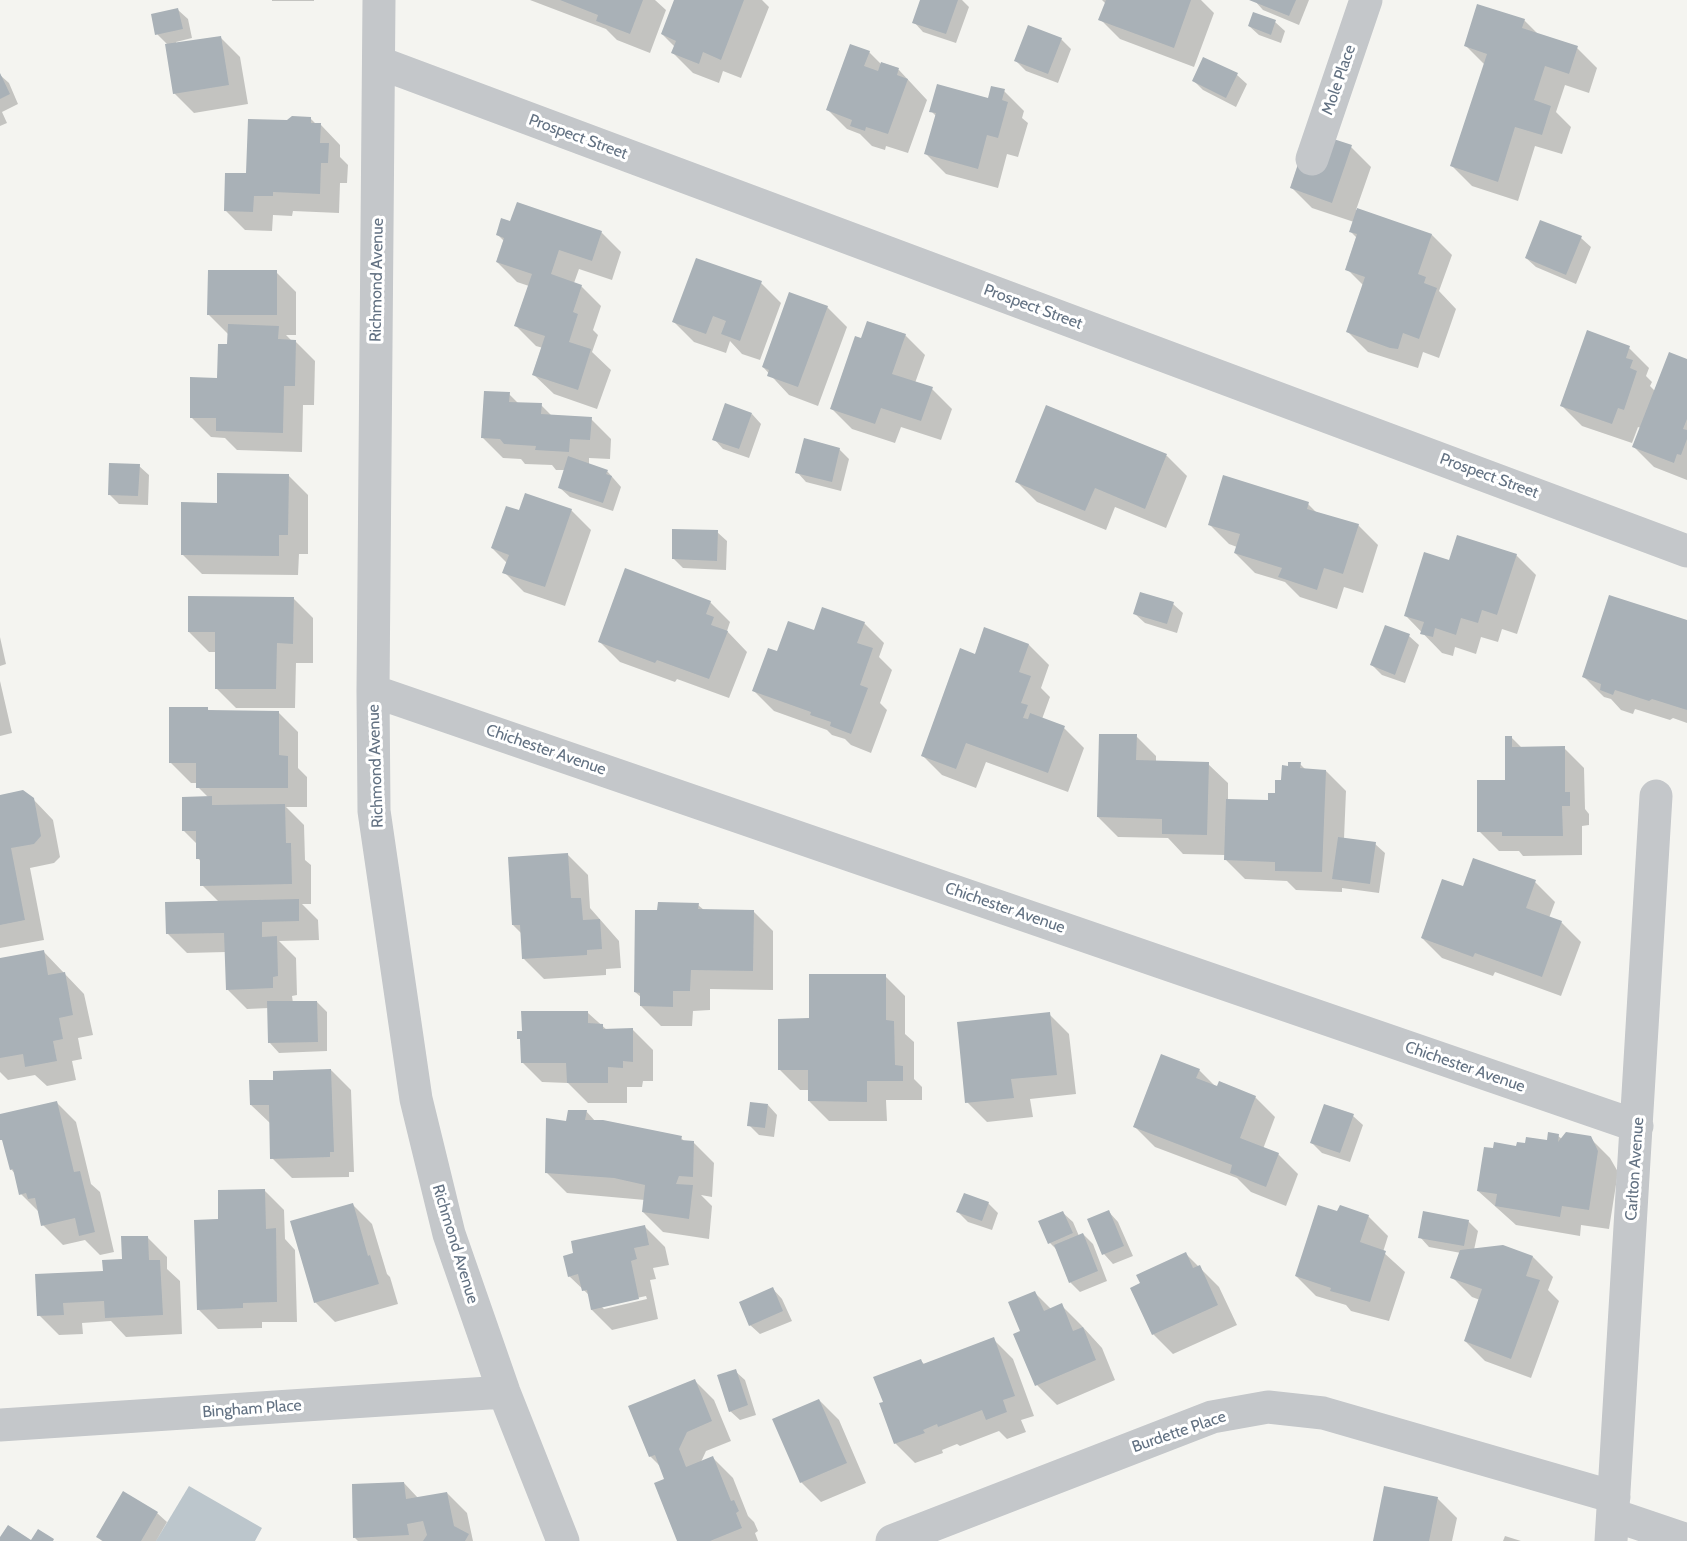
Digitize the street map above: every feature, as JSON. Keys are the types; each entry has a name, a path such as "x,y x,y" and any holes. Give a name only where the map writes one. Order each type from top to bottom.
{"street":[{"name":"Richmond Avenue","path":"379,0 374,811 416,1099 449,1234 504,1392 563,1541"},
{"name":"Mole Place","path":"1312,159 1366,0"},
{"name":"Prospect Street","path":"380,63 1687,550"},
{"name":"Chichester Avenue","path":"373,691 1637,1126"},
{"name":"Carlton Avenue","path":"1613,1518 1656,796"},
{"name":"Bingham Place","path":"0,1425 504,1392"},
{"name":"Burdette Place","path":"892,1541 1212,1417 1268,1407 1323,1413 1613,1518 1687,1540"}],"shaded area":[{"path":"189,1486 262,1528 255,1541 156,1541"}],"building":[{"path":"560,0 643,0 630,34 596,21 598,15"},
{"path":"674,0 744,0 721,60 703,52 699,64 671,53 676,41 661,34"},
{"path":"920,0 958,0 946,34 912,23"},
{"path":"1106,0 1191,0 1174,48 1098,20"},
{"path":"1249,0 1296,0 1289,16"},
{"path":"1477,4 1525,19 1522,28 1578,46 1569,74 1545,66 1534,100 1551,106 1542,135 1515,127 1498,182 1450,166 1487,54 1464,46"},
{"path":"178,8 183,29 155,35 151,14"},
{"path":"1253,12 1276,20 1271,35 1248,26"},
{"path":"1028,25 1062,38 1048,74 1014,61"},
{"path":"221,36 229,85 173,94 165,44"},
{"path":"850,44 870,51 864,66 878,71 881,62 899,68 897,75 908,79 888,134 866,127 865,131 850,126 852,120 826,110"},
{"path":"1203,57 1238,73 1226,98 1192,81"},
{"path":"0,73 10,94 0,99"},
{"path":"937,84 988,98 991,86 1005,89 1002,100 1008,102 998,138 987,135 978,169 924,154 936,113 929,112"},
{"path":"292,116 311,117 311,123 321,123 320,143 329,143 328,163 321,163 320,194 273,192 273,196 254,196 253,212 224,211 225,173 246,173 248,119 287,120"},
{"path":"1309,131 1352,145 1332,203 1290,188"},
{"path":"517,202 602,231 592,261 559,250 551,274 582,285 573,312 578,314 569,342 591,349 578,390 532,375 545,336 514,326 532,274 496,262 504,238 496,235 501,218 510,221"},
{"path":"1357,208 1432,234 1418,274 1426,277 1424,283 1437,288 1419,339 1403,333 1398,349 1346,332 1365,277 1345,270 1357,234 1349,232"},
{"path":"1540,220 1582,236 1566,275 1525,258"},
{"path":"696,258 762,281 740,341 721,334 726,321 713,316 706,334 672,322"},
{"path":"208,270 277,270 277,315 207,315"},
{"path":"789,292 828,306 798,387 767,376 769,370 762,367"},
{"path":"867,321 906,334 892,374 933,387 921,421 881,408 875,424 830,409 855,336 861,338"},
{"path":"228,324 279,326 278,339 296,340 295,386 284,386 283,433 216,431 216,418 190,418 190,377 217,378 218,344 227,344"},
{"path":"1587,330 1630,346 1626,358 1633,360 1630,368 1637,371 1624,410 1618,408 1612,424 1560,406"},
{"path":"1669,352 1687,359 1687,419 1683,429 1687,430 1687,439 1681,455 1677,454 1674,463 1632,447"},
{"path":"484,391 510,392 509,402 542,403 541,414 592,417 590,440 570,439 569,452 535,450 536,446 504,444 500,439 481,438"},
{"path":"725,403 752,413 739,449 712,440"},
{"path":"1046,405 1167,454 1145,509 1095,488 1085,511 1015,482"},
{"path":"804,438 840,448 832,482 795,473"},
{"path":"568,456 608,470 606,474 612,476 603,503 558,488"},
{"path":"109,463 140,464 138,496 108,495"},
{"path":"217,473 289,474 288,535 279,535 279,556 181,555 181,502 217,503"},
{"path":"1223,475 1309,502 1307,509 1359,524 1343,574 1324,568 1317,590 1278,577 1282,568 1234,553 1240,534 1208,525"},
{"path":"525,493 572,509 545,587 502,573 509,555 491,548 506,506 519,510"},
{"path":"672,529 718,530 717,561 672,559"},
{"path":"1457,535 1517,554 1497,615 1482,610 1478,623 1461,618 1456,635 1435,628 1433,637 1420,634 1424,622 1404,616 1424,552 1449,560"},
{"path":"625,568 711,601 706,614 714,617 711,625 728,631 709,679 657,660 655,663 598,642"},
{"path":"1140,592 1174,602 1167,624 1133,614"},
{"path":"1609,595 1687,620 1687,710 1615,690 1613,695 1600,690 1601,684 1582,677"},
{"path":"188,596 294,597 293,644 277,643 276,689 215,689 215,632 188,632"},
{"path":"822,607 865,622 857,643 873,648 860,685 868,688 851,734 830,726 831,722 810,715 811,712 752,691 768,648 777,651 788,621 814,630"},
{"path":"1385,625 1410,634 1395,675 1370,665"},
{"path":"984,627 1029,644 1019,672 1031,676 1021,703 1028,705 1023,718 1028,719 1030,713 1065,726 1048,773 966,743 956,769 921,756 960,648 975,654"},
{"path":"169,707 279,711 279,755 288,756 288,788 196,788 196,763 169,763"},
{"path":"1099,734 1137,734 1136,760 1209,762 1207,835 1162,834 1162,819 1097,817"},
{"path":"1505,736 1512,736 1512,747 1565,746 1565,792 1570,792 1570,806 1562,806 1563,836 1502,836 1502,832 1477,832 1477,780 1505,780"},
{"path":"1288,762 1301,762 1300,768 1326,770 1322,872 1275,871 1275,862 1224,860 1226,799 1268,800 1268,793 1275,793 1275,780 1281,780 1282,765 1288,766"},
{"path":"23,790 34,798 41,836 34,844 11,848 25,920 0,925 0,795"},
{"path":"212,796 212,805 285,804 286,843 291,843 292,884 200,886 200,859 196,859 196,831 182,831 182,797"},
{"path":"1338,837 1376,842 1370,884 1332,879"},
{"path":"568,853 571,898 581,898 583,920 600,919 602,949 587,950 587,955 522,959 520,925 512,925 508,857"},
{"path":"1473,858 1536,880 1526,908 1562,921 1542,977 1475,953 1473,957 1421,938 1442,879 1463,886"},
{"path":"299,899 299,921 262,922 262,937 277,936 278,976 273,977 273,988 226,990 224,933 166,934 165,902"},
{"path":"658,902 699,903 698,909 754,910 753,971 691,970 690,991 673,991 673,1007 640,1006 640,993 634,992 635,910 657,910"},
{"path":"44,950 48,975 65,972 73,1015 59,1018 63,1039 53,1041 57,1061 25,1067 23,1054 0,1058 0,958"},
{"path":"809,974 886,974 886,1020 894,1021 895,1065 903,1066 903,1081 867,1081 867,1102 808,1101 808,1070 778,1070 778,1019 809,1018"},
{"path":"267,1001 317,1001 318,1042 268,1043"},
{"path":"521,1011 588,1011 588,1023 603,1024 603,1029 633,1028 633,1062 623,1061 623,1068 608,1067 608,1083 567,1083 566,1063 521,1063 520,1039 517,1039 517,1031 522,1031"},
{"path":"1050,1012 1057,1075 1011,1079 1014,1098 965,1103 957,1022"},
{"path":"1161,1054 1200,1069 1196,1078 1217,1086 1219,1081 1256,1096 1240,1138 1279,1153 1266,1187 1230,1173 1232,1165 1133,1127"},
{"path":"331,1069 334,1152 330,1152 330,1157 270,1159 269,1105 250,1105 249,1080 273,1080 273,1071"},
{"path":"57,1101 74,1172 80,1171 95,1232 79,1236 75,1218 41,1226 35,1198 28,1199 26,1193 19,1195 13,1169 10,1170 2,1140 0,1140 0,1114"},
{"path":"750,1102 768,1104 765,1128 747,1126"},
{"path":"1324,1104 1354,1114 1340,1153 1310,1143"},
{"path":"568,1110 587,1110 585,1120 603,1120 682,1136 681,1140 694,1141 693,1177 679,1176 676,1184 693,1185 689,1219 642,1212 645,1185 614,1178 545,1173 546,1118 566,1121"},
{"path":"1548,1132 1559,1134 1558,1142 1566,1132 1591,1136 1598,1151 1589,1210 1562,1206 1560,1217 1495,1206 1497,1194 1477,1191 1484,1147 1493,1148 1494,1142 1516,1146 1517,1142 1525,1143 1526,1137 1547,1140"},
{"path":"265,1189 266,1229 276,1228 277,1302 243,1303 243,1308 197,1310 194,1220 218,1219 218,1190"},
{"path":"964,1193 989,1202 982,1221 956,1212"},
{"path":"353,1203 368,1256 370,1255 379,1284 314,1303 290,1221"},
{"path":"1318,1205 1337,1211 1340,1205 1369,1215 1360,1242 1386,1251 1370,1302 1330,1291 1331,1288 1295,1276"},
{"path":"1109,1210 1124,1246 1102,1255 1087,1219"},
{"path":"1063,1211 1073,1233 1048,1244 1038,1221"},
{"path":"1423,1211 1469,1220 1464,1246 1418,1238"},
{"path":"645,1225 649,1245 634,1248 637,1259 631,1261 639,1299 591,1310 587,1290 582,1291 578,1274 568,1277 563,1256 573,1253 571,1241"},
{"path":"1083,1233 1098,1271 1069,1283 1054,1245"},
{"path":"121,1236 148,1236 149,1260 160,1260 163,1315 105,1318 104,1301 63,1303 64,1315 37,1316 35,1274 103,1271 102,1260 122,1259"},
{"path":"1503,1245 1533,1256 1526,1276 1540,1280 1511,1359 1464,1341 1482,1289 1450,1278 1460,1250"},
{"path":"1186,1252 1193,1268 1200,1265 1218,1305 1152,1335 1130,1288 1140,1283 1136,1275"},
{"path":"773,1287 783,1311 749,1326 739,1302"},
{"path":"1035,1291 1044,1311 1062,1303 1073,1331 1083,1327 1096,1360 1035,1386 1013,1334 1020,1331 1008,1302"},
{"path":"994,1337 1015,1396 1003,1400 1007,1412 986,1420 982,1410 938,1427 937,1424 923,1430 925,1433 894,1444 879,1403 883,1402 873,1377 921,1359 923,1364"},
{"path":"736,1369 748,1405 729,1412 717,1375"},
{"path":"695,1379 712,1421 687,1432 679,1449 686,1467 713,1456 731,1501 734,1500 739,1511 736,1513 742,1528 710,1541 677,1541 654,1483 664,1479 655,1455 649,1457 628,1406"},
{"path":"819,1399 847,1463 800,1483 772,1419"},
{"path":"404,1482 406,1499 447,1492 454,1526 469,1534 465,1541 423,1541 427,1535 423,1521 407,1524 409,1535 353,1538 352,1484"},
{"path":"1384,1486 1438,1497 1429,1541 1373,1541"},
{"path":"123,1491 158,1512 141,1541 103,1541 96,1537"},
{"path":"8,1525 31,1540 38,1529 54,1539 53,1541 0,1541"}]}
